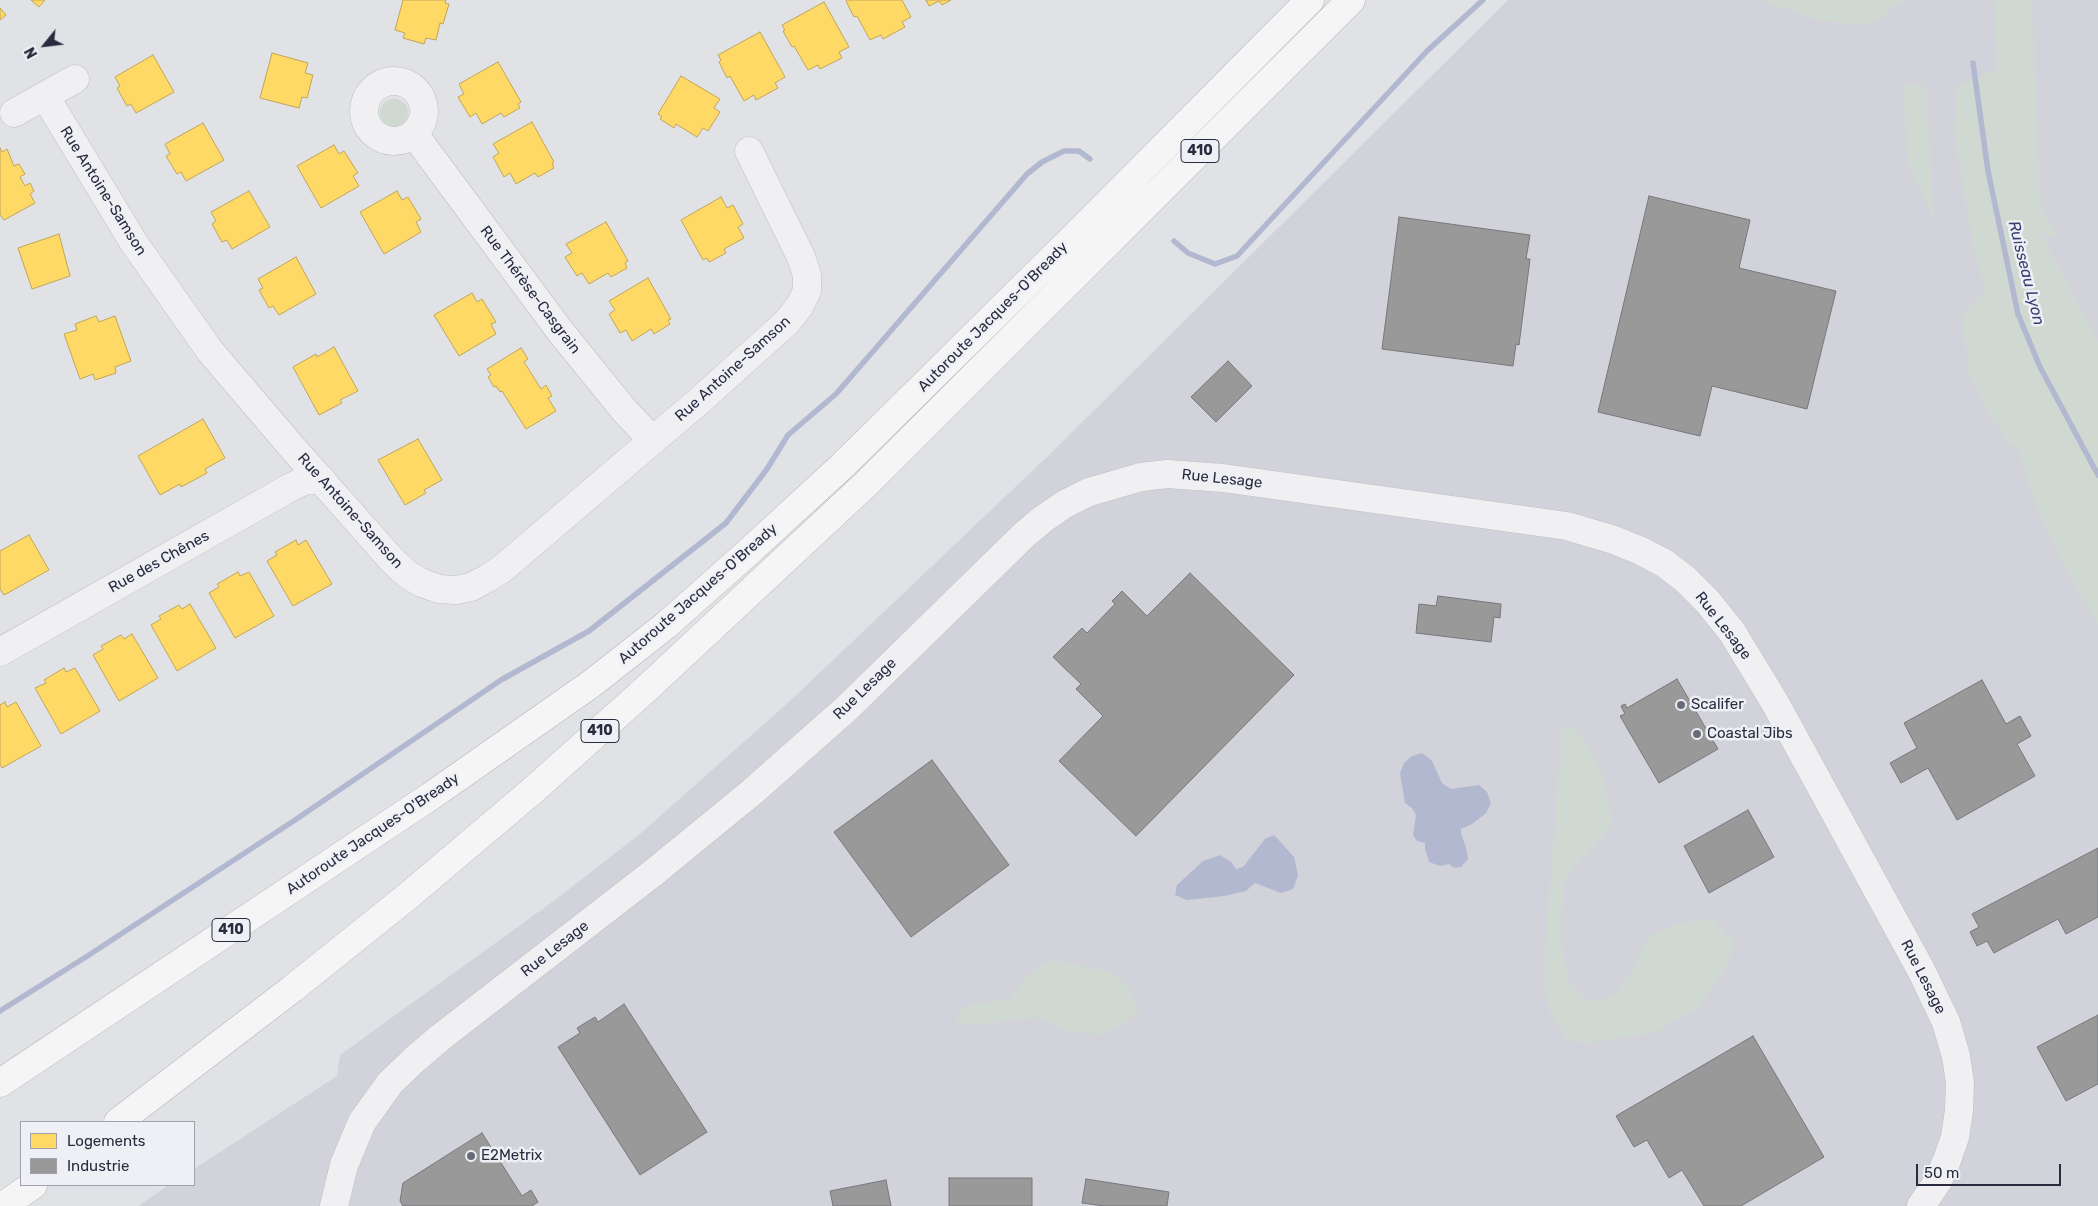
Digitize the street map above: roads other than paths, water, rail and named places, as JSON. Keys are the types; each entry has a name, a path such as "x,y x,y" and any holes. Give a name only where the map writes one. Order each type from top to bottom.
{"highway":[{"name":"Autoroute Jacques-O'Bready","path":"0,1081 30,1063 431,796 591,684 677,616 841,467 1310,0"},
{"name":"Autoroute Jacques-O'Bready","path":"119,1121 393,908 496,822 607,725 861,489 1350,0"},
{"path":"3,1206 32,1186"}],"street":[{"path":"14,113 75,79"},
{"name":"Rue Antoine-Samson","path":"45,96 134,242 210,351 321,480 408,575 422,583 439,589 456,590 472,587 503,568 653,441 787,322 800,307 807,291 807,275 749,151"},
{"name":"Rue Thérèse-Casgrain","path":"414,134 560,331 624,410 653,441"},
{"name":"Rue Lesage","path":"334,1206 344,1165 362,1122 390,1084 415,1059 653,873 752,792 847,708 1024,535 1044,519 1065,504 1089,492 1141,476 1167,474 1223,478 1567,526 1614,540 1641,551 1664,563 1691,585 1708,602 1732,632 1774,701 1921,970 1946,1022 1956,1056 1960,1083 1959,1111 1955,1137 1938,1181 1920,1206"},
{"name":"Rue des Chênes","path":"0,652 291,487 304,481 321,480"}],"water":[{"path":"1422,753 1432,761 1442,783 1451,789 1479,785 1487,792 1491,803 1486,813 1472,824 1461,829 1468,859 1461,867 1454,868 1449,864 1440,866 1429,862 1425,843 1417,841 1413,835 1416,815 1412,808 1405,803 1400,773 1404,763 1412,756"},
{"path":"1274,835 1294,857 1298,875 1293,889 1281,893 1255,883 1246,891 1224,896 1187,900 1175,895 1177,885 1203,861 1220,855 1231,862 1236,869 1243,867 1265,839"}],"waterway":[{"path":"1174,241 1188,253 1215,264 1237,256 1427,51 1483,0"},
{"name":"Ruisseau Lyon","path":"1973,63 1988,171 2018,314 2040,367 2098,475"},
{"path":"0,1011 295,820 501,680 589,631 726,523 767,469 788,435 836,394 1027,174 1042,162 1064,151 1079,151 1090,159"}],"place":[{"name":"Scalifer","path":"1681,705"},
{"name":"Coastal Jibs","path":"1697,734"},
{"name":"E2Metrix","path":"471,1156"}]}
